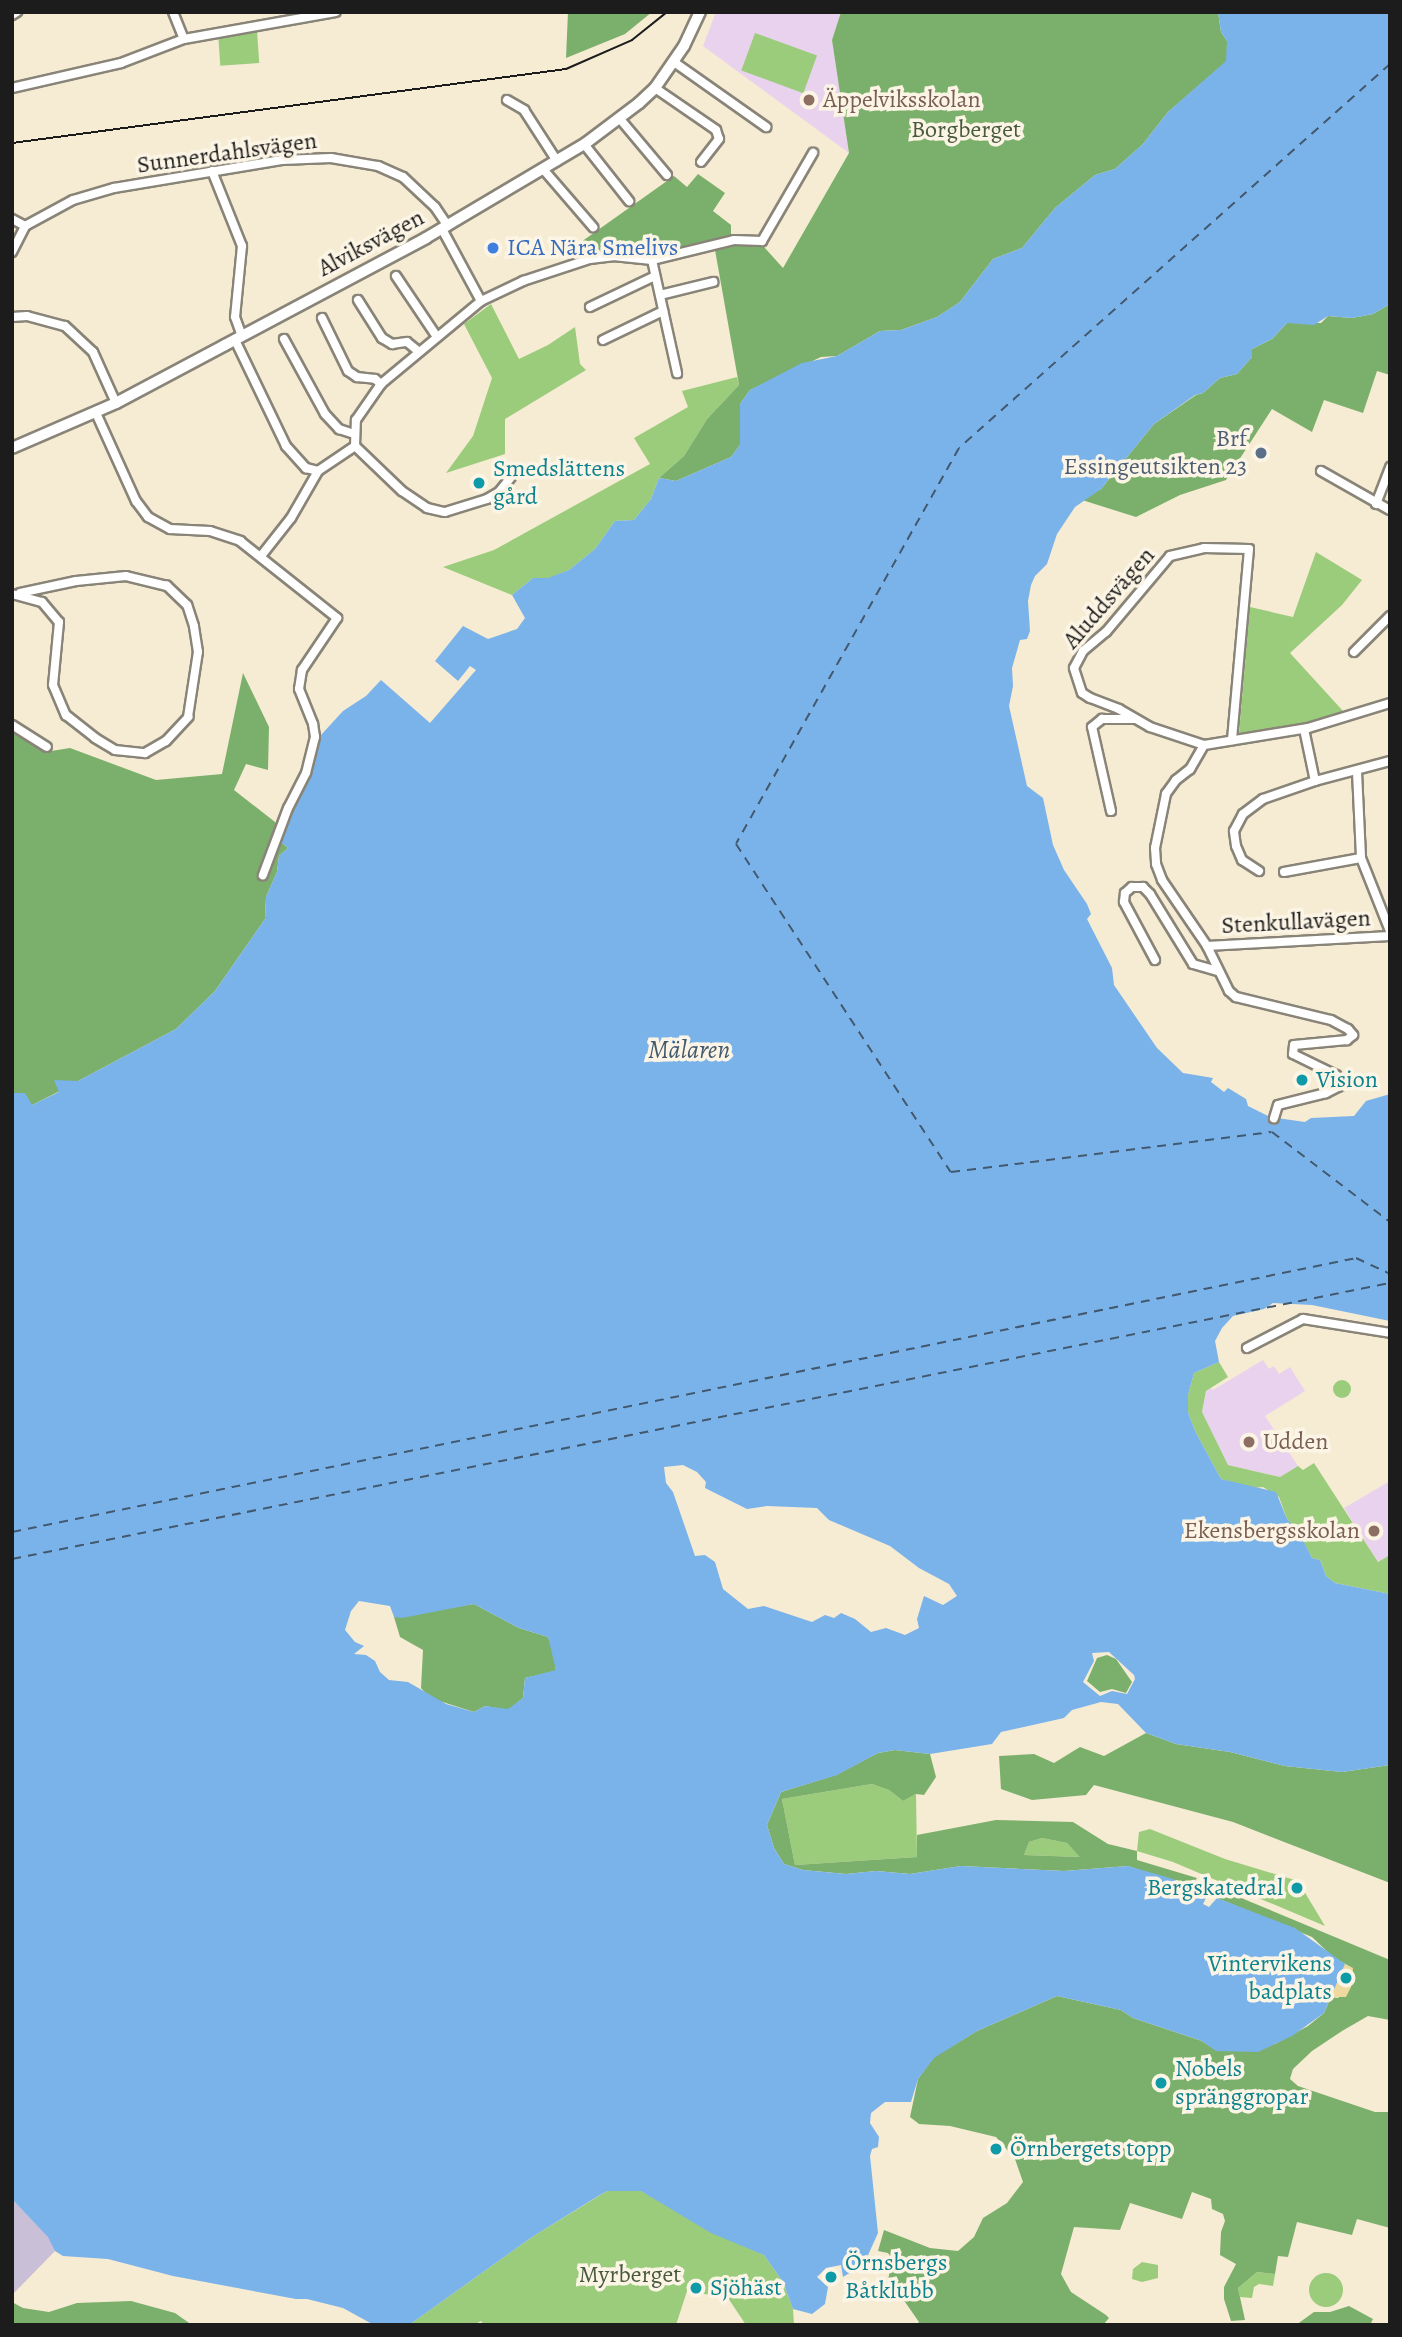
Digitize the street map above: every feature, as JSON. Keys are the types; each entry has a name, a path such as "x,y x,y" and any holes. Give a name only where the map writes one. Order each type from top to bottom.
{"street":[{"path":"12,15 17,12"},
{"path":"173,12 184,39"},
{"path":"12,88 121,63 184,39 336,12"},
{"name":"Alviksvägen","path":"12,448 96,413 239,338 445,227 584,144 620,119 655,88 674,62 700,12"},
{"path":"674,62 766,127"},
{"path":"655,88 716,130 719,139 701,162"},
{"path":"507,100 524,110 557,160"},
{"path":"620,119 667,175"},
{"path":"584,144 629,201"},
{"path":"511,477 499,492 487,499 445,512 427,508 402,491 355,446 354,434 361,409 381,384 481,300 523,281 590,258 614,256 652,260 733,240 762,241 813,153"},
{"name":"Sunnerdahlsvägen","path":"25,226 73,200 114,188 282,160 331,158 378,166 403,177 435,207 481,300"},
{"path":"543,169 593,227"},
{"path":"212,172 242,246 235,311 239,338 286,446 306,468 318,471"},
{"path":"12,219 25,226 12,253"},
{"path":"652,260 677,373"},
{"path":"396,276 437,337"},
{"path":"590,307 655,276"},
{"path":"660,295 713,282"},
{"path":"358,300 382,338 392,344 407,342 418,351"},
{"path":"603,340 663,311"},
{"path":"12,317 27,316 65,326 93,352 116,403"},
{"path":"322,318 348,371 357,377 375,379 381,384"},
{"path":"285,339 325,414 339,429 354,434"},
{"path":"96,413 136,501 148,517 170,529 224,534 261,556 337,618 302,670 299,689 313,724 315,737 306,773 288,808 263,875"},
{"path":"261,556 291,518 318,471 355,446"},
{"path":"1376,504 1390,467"},
{"path":"1321,471 1390,510"},
{"name":"Aluddsvägen","path":"1204,744 1150,727 1082,693 1075,679 1077,659 1106,632 1170,556 1204,548 1249,549 1232,740"},
{"path":"126,576 167,586 187,605 194,626 198,652 188,716 166,741 145,753 115,750 95,738 66,715 53,685 59,622 41,602 16,593 76,580 126,576"},
{"path":"1354,652 1390,616"},
{"path":"1204,744 1304,729 1390,703"},
{"path":"1111,811 1092,727 1102,719 1137,719"},
{"path":"12,725 47,747"},
{"path":"1304,729 1315,781"},
{"name":"Stenkullavägen","path":"1204,744 1190,769 1175,780 1166,794 1155,848 1156,864 1162,880 1207,946 1390,934"},
{"path":"1259,871 1242,860 1236,846 1234,831 1243,814 1263,799 1315,781 1357,772 1390,761"},
{"path":"1357,772 1361,858 1390,934"},
{"path":"1284,872 1361,858"},
{"path":"1155,960 1124,902 1125,893 1132,887 1143,887 1150,894 1192,964 1218,971"},
{"path":"1207,946 1229,991 1236,997 1331,1020 1349,1029 1353,1035 1347,1040 1294,1045 1293,1054 1336,1075 1340,1086 1326,1093 1278,1105 1274,1118"},
{"path":"1247,1348 1303,1319 1390,1333"}],"shaded area":[{"name":"Äppelviksskolan","path":"716,12 841,12 832,40 849,153 703,46"},
{"name":"Udden","path":"1263,1360 1269,1369 1274,1366 1279,1374 1290,1367 1305,1391 1265,1416 1298,1466 1280,1477 1228,1465 1202,1412 1206,1391 1211,1388 1213,1390"},
{"name":"Ekensbergsskolan","path":"1390,1481 1390,1555 1378,1562 1344,1508"},
{"path":"12,2199 49,2237 55,2251 12,2295"}],"green space":[{"path":"568,12 652,12 625,34 566,58"},
{"name":"Borgberget","path":"841,12 1218,12 1221,32 1227,41 1227,61 1168,112 1143,144 1115,169 1095,175 1055,208 1022,248 993,259 960,302 937,317 901,330 880,331 837,356 821,357 750,390 740,404 740,445 731,457 676,481 659,478 684,456 707,419 739,385 715,250 735,244 764,247 783,268 849,153 832,40"},
{"path":"257,31 259,63 220,66 218,34"},
{"path":"755,33 817,56 803,93 741,71"},
{"path":"698,174 725,193 713,211 731,225 731,236 649,256 616,251 578,256 574,247 674,176 687,187"},
{"path":"491,304 519,359 548,345 575,327 580,364 586,370 505,419 505,454 446,473 473,436 492,378 464,324"},
{"path":"1390,304 1390,375 1377,371 1363,413 1324,400 1312,432 1272,409 1226,480 1180,495 1136,517 1082,500 1101,489 1154,424 1203,393 1220,378 1237,374 1252,357 1252,349 1272,339 1287,323 1321,323 1328,316 1352,318 1373,314"},
{"path":"737,377 739,385 707,419 684,456 659,478 651,499 634,520 615,521 595,549 569,570 548,579 533,578 512,595 443,567 494,550 650,464 634,438 688,407 682,391"},
{"path":"1316,552 1362,580 1342,605 1290,653 1343,711 1298,725 1239,733 1250,607 1293,617"},
{"path":"243,673 269,727 268,770 246,764 234,790 275,822 281,842 288,848 279,856 277,872 266,897 265,919 215,991 176,1029 78,1081 55,1081 60,1091 32,1105 12,1093 12,728 45,752 70,748 156,780 222,774"},
{"path":"1219,1362 1228,1377 1206,1391 1202,1412 1228,1465 1280,1477 1298,1466 1303,1470 1314,1463 1378,1562 1390,1555 1390,1594 1335,1583 1326,1576 1320,1560 1312,1558 1299,1533 1287,1519 1279,1497 1263,1487 1253,1488 1221,1479 1195,1431 1188,1412 1188,1395 1194,1373"},
{"path":"1342,1380 1348,1383 1351,1389 1348,1395 1342,1398 1336,1395 1333,1389 1336,1383"},
{"path":"474,1604 519,1628 548,1637 554,1652 556,1671 525,1678 523,1698 508,1710 485,1706 474,1712 430,1698 421,1688 423,1650 400,1637 394,1617"},
{"path":"1107,1655 1116,1659 1132,1682 1126,1693 1112,1689 1100,1692 1087,1681 1097,1658"},
{"path":"1146,1733 1176,1744 1230,1752 1285,1766 1342,1772 1390,1765 1390,1883 1233,1822 1094,1785 1086,1795 1032,1800 1001,1789 999,1756 1034,1754 1054,1763 1080,1747 1104,1756"},
{"path":"895,1750 930,1754 936,1777 924,1795 916,1794 903,1801 889,1790 872,1784 782,1799 795,1865 917,1857 917,1835 996,1820 1073,1822 1108,1844 1137,1851 1137,1860 1197,1878 1191,1887 1128,1866 1064,1871 961,1866 910,1874 876,1871 846,1874 803,1870 784,1864 774,1848 767,1825 781,1792 836,1775 878,1753","holes":["1042,1838 1067,1843 1080,1857 1024,1855 1029,1842"]},
{"path":"872,1784 889,1790 903,1801 916,1794 917,1857 795,1865 782,1799"},
{"path":"1150,1829 1225,1859 1298,1881 1325,1926 1173,1862 1137,1851 1139,1832"},
{"path":"1042,1838 1067,1843 1081,1857 1024,1855 1029,1842"},
{"path":"1222,1890 1390,1960 1390,2020 1368,2016 1342,2031 1312,2051 1293,2069 1290,2079 1298,2086 1375,2112 1390,2112 1390,2228 1357,2219 1352,2235 1297,2222 1288,2257 1278,2256 1275,2274 1257,2272 1238,2288 1245,2320 1231,2321 1224,2299 1224,2287 1236,2264 1220,2255 1221,2232 1225,2221 1223,2214 1212,2209 1211,2199 1192,2192 1182,2219 1130,2203 1120,2230 1074,2227 1061,2274 1071,2292 1109,2318 1103,2325 916,2325 919,2322 896,2289 887,2286 892,2259 888,2253 878,2251 884,2230 930,2248 958,2251 974,2237 983,2218 1007,2203 1023,2182 1015,2159 996,2137 950,2126 919,2124 910,2117 918,2079 934,2057 977,2031 1057,1996 1121,2010 1133,2018 1202,2041 1217,2051 1275,2044 1308,2026 1324,2013 1331,1997 1338,1998 1351,1987 1352,1968 1333,1957 1312,1937 1217,1898"},
{"name":"Myrberget","path":"607,2191 641,2191 764,2255 783,2282 793,2309 794,2325 746,2325 728,2298 687,2291 676,2325 484,2325 481,2321 473,2325 409,2325 532,2237"},
{"path":"1142,2262 1158,2265 1158,2278 1142,2282 1132,2279 1133,2269"},
{"path":"1257,2272 1275,2274 1273,2286 1259,2284 1254,2287 1252,2298 1240,2297 1238,2288"},
{"path":"1326,2273 1338,2278 1343,2290 1338,2302 1326,2307 1314,2302 1309,2290 1314,2278"},
{"path":"131,2301 175,2313 192,2325 12,2325 12,2302 23,2308 49,2312 77,2303"},
{"path":"1349,2306 1373,2319 1370,2325 1296,2325 1314,2312 1330,2312"}],"sand":[{"name":"Vintervikens badplats","path":"1345,1964 1353,1968 1351,1987 1346,1997 1331,1997"}],"water":[{"name":"Mälaren","path":"1218,12 1390,12 1390,304 1373,314 1352,318 1328,316 1314,325 1287,323 1272,339 1252,349 1252,357 1237,374 1220,378 1203,393 1195,395 1154,424 1101,489 1075,507 1057,534 1047,564 1035,576 1031,585 1028,601 1030,631 1027,639 1020,640 1012,668 1013,686 1009,706 1027,786 1043,798 1053,845 1064,870 1087,904 1091,914 1087,919 1112,968 1114,985 1157,1048 1183,1073 1213,1078 1211,1082 1224,1092 1228,1088 1246,1099 1248,1106 1270,1117 1305,1122 1311,1118 1354,1116 1366,1101 1390,1094 1390,1321 1312,1305 1273,1303 1264,1309 1233,1316 1215,1341 1219,1362 1194,1373 1188,1395 1188,1412 1195,1431 1221,1479 1276,1492 1287,1519 1299,1532 1312,1558 1320,1560 1326,1576 1335,1583 1390,1594 1390,1765 1342,1772 1285,1766 1230,1752 1176,1744 1146,1733 1118,1704 1101,1702 1072,1710 1064,1718 1001,1732 992,1744 930,1754 895,1750 878,1753 837,1775 781,1792 767,1825 774,1848 784,1864 803,1870 846,1874 876,1871 910,1874 961,1866 1064,1871 1128,1866 1173,1879 1206,1898 1203,1904 1209,1907 1217,1898 1295,1928 1345,1964 1324,2013 1292,2036 1258,2052 1216,2051 1202,2041 1133,2018 1121,2010 1057,1996 977,2031 934,2058 918,2079 911,2102 885,2102 871,2113 870,2123 879,2137 878,2147 872,2149 870,2156 878,2233 864,2264 843,2277 841,2265 826,2268 817,2277 828,2287 825,2304 812,2314 793,2309 783,2282 764,2255 711,2233 641,2191 607,2191 532,2237 409,2325 374,2325 343,2308 307,2299 173,2276 108,2259 63,2256 55,2251 48,2237 12,2199 12,1093 25,1093 32,1105 59,1092 54,1080 78,1081 176,1029 215,991 265,919 266,897 277,872 279,856 288,848 281,842 290,817 310,779 321,735 343,711 366,696 381,680 430,723 476,670 470,666 458,681 435,661 463,626 488,639 517,629 525,618 512,595 533,578 548,578 569,570 595,549 615,521 634,520 651,499 659,478 676,481 731,457 740,445 740,404 750,390 802,363 837,356 880,331 901,330 937,317 960,302 993,259 1022,248 1055,208 1095,175 1115,169 1143,144 1168,112 1226,61 1227,41 1221,32","holes":["683,1465 697,1472 706,1482 705,1488 747,1509 767,1506 817,1508 829,1520 890,1546 919,1568 949,1584 957,1596 943,1605 924,1596 917,1619 919,1628 905,1635 886,1628 871,1632 855,1619 841,1613 834,1618 825,1615 812,1622 764,1606 748,1609 723,1589 715,1562 705,1555 695,1556 673,1492 666,1483 664,1467","359,1601 390,1606 394,1617 402,1618 474,1604 519,1628 548,1637 556,1670 525,1678 523,1698 508,1709 485,1706 474,1712 446,1704 408,1682 389,1680 380,1672 375,1661 366,1655 354,1654 364,1646 355,1642 345,1630 351,1611","1109,1652 1134,1675 1135,1679 1127,1694 1112,1691 1100,1696 1083,1682 1094,1661 1092,1653"]}],"ferry route":[{"path":"1390,64 959,448 736,844 951,1172 1272,1132 1390,1222"},
{"path":"12,1532 1356,1258 1390,1274"},
{"path":"12,1559 1390,1283"}],"tram line":[{"path":"12,143 566,69 632,40 667,12"}],"place":[{"name":"Äppelviksskolan","path":"809,100"},
{"name":"ICA Nära Smelivs","path":"493,248"},
{"name":"Brf Essingeutsikten 23","path":"1261,453"},
{"name":"Smedslättens gård","path":"479,483"},
{"name":"Vision","path":"1302,1080"},
{"name":"Udden","path":"1249,1442"},
{"name":"Ekensbergsskolan","path":"1374,1531"},
{"name":"Bergskatedral","path":"1297,1888"},
{"name":"Vintervikens badplats","path":"1346,1978"},
{"name":"Nobels spränggropar","path":"1161,2083"},
{"name":"Örnbergets topp","path":"996,2149"},
{"name":"Örnsbergs Båtklubb","path":"831,2277"},
{"name":"Sjöhäst","path":"696,2288"}]}
